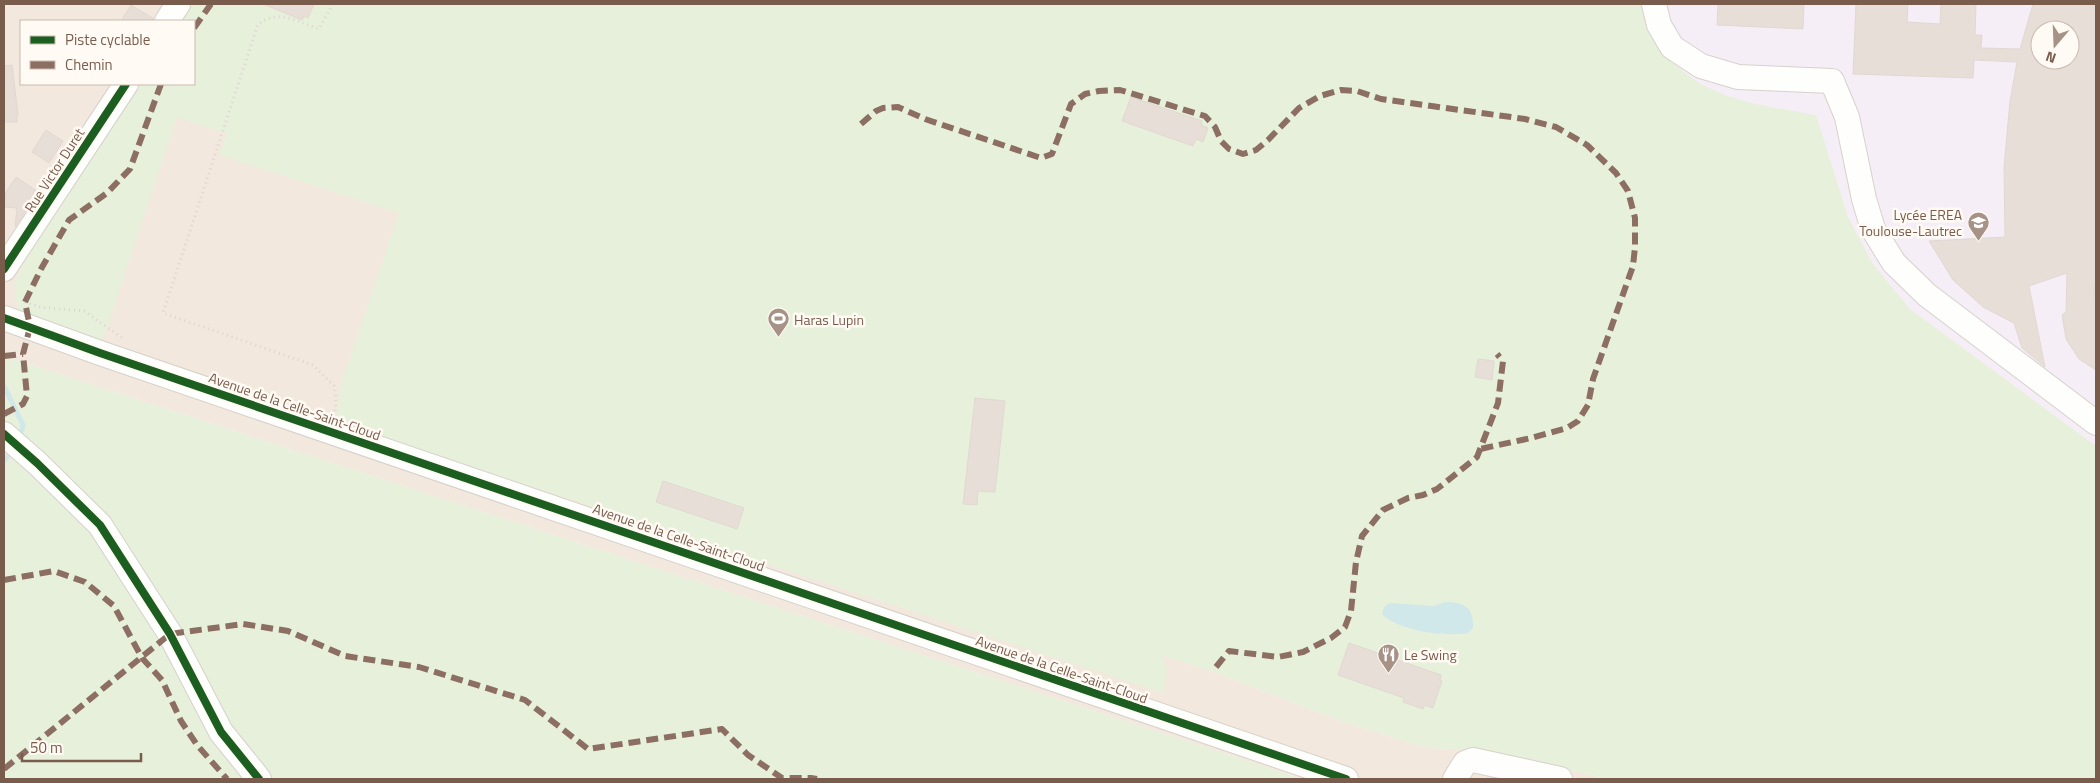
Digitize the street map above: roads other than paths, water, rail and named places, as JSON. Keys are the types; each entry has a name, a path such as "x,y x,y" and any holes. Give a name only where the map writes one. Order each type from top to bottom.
{"street":[{"path":"167,20 178,4"},
{"path":"1654,4 1660,25 1672,47 1701,66 1738,77 1832,81 1848,117 1864,199 1873,229 1894,263 1927,295 2092,413"},
{"name":"Rue Victor Duret","path":"4,269 125,85"},
{"name":"Avenue de la Celle-Saint-Cloud","path":"4,318 1346,779"},
{"path":"4,434 37,462 100,525 170,634 221,732 259,779"},
{"path":"1455,779 1465,763 1473,760 1560,779"}],"water":[{"path":"1445,602 1458,603 1470,611 1473,628 1468,633 1447,634 1411,629 1399,625 1382,614 1384,607 1390,603 1434,606"}],"waterway":[{"path":"4,386 23,425 19,440"},
{"path":"4,461 13,449"}],"place":[{"name":"Lycée EREA Toulouse-Lautrec","path":"1978,241"},
{"name":"Haras Lupin","path":"778,338"},
{"name":"Le Swing","path":"1388,673"}]}
